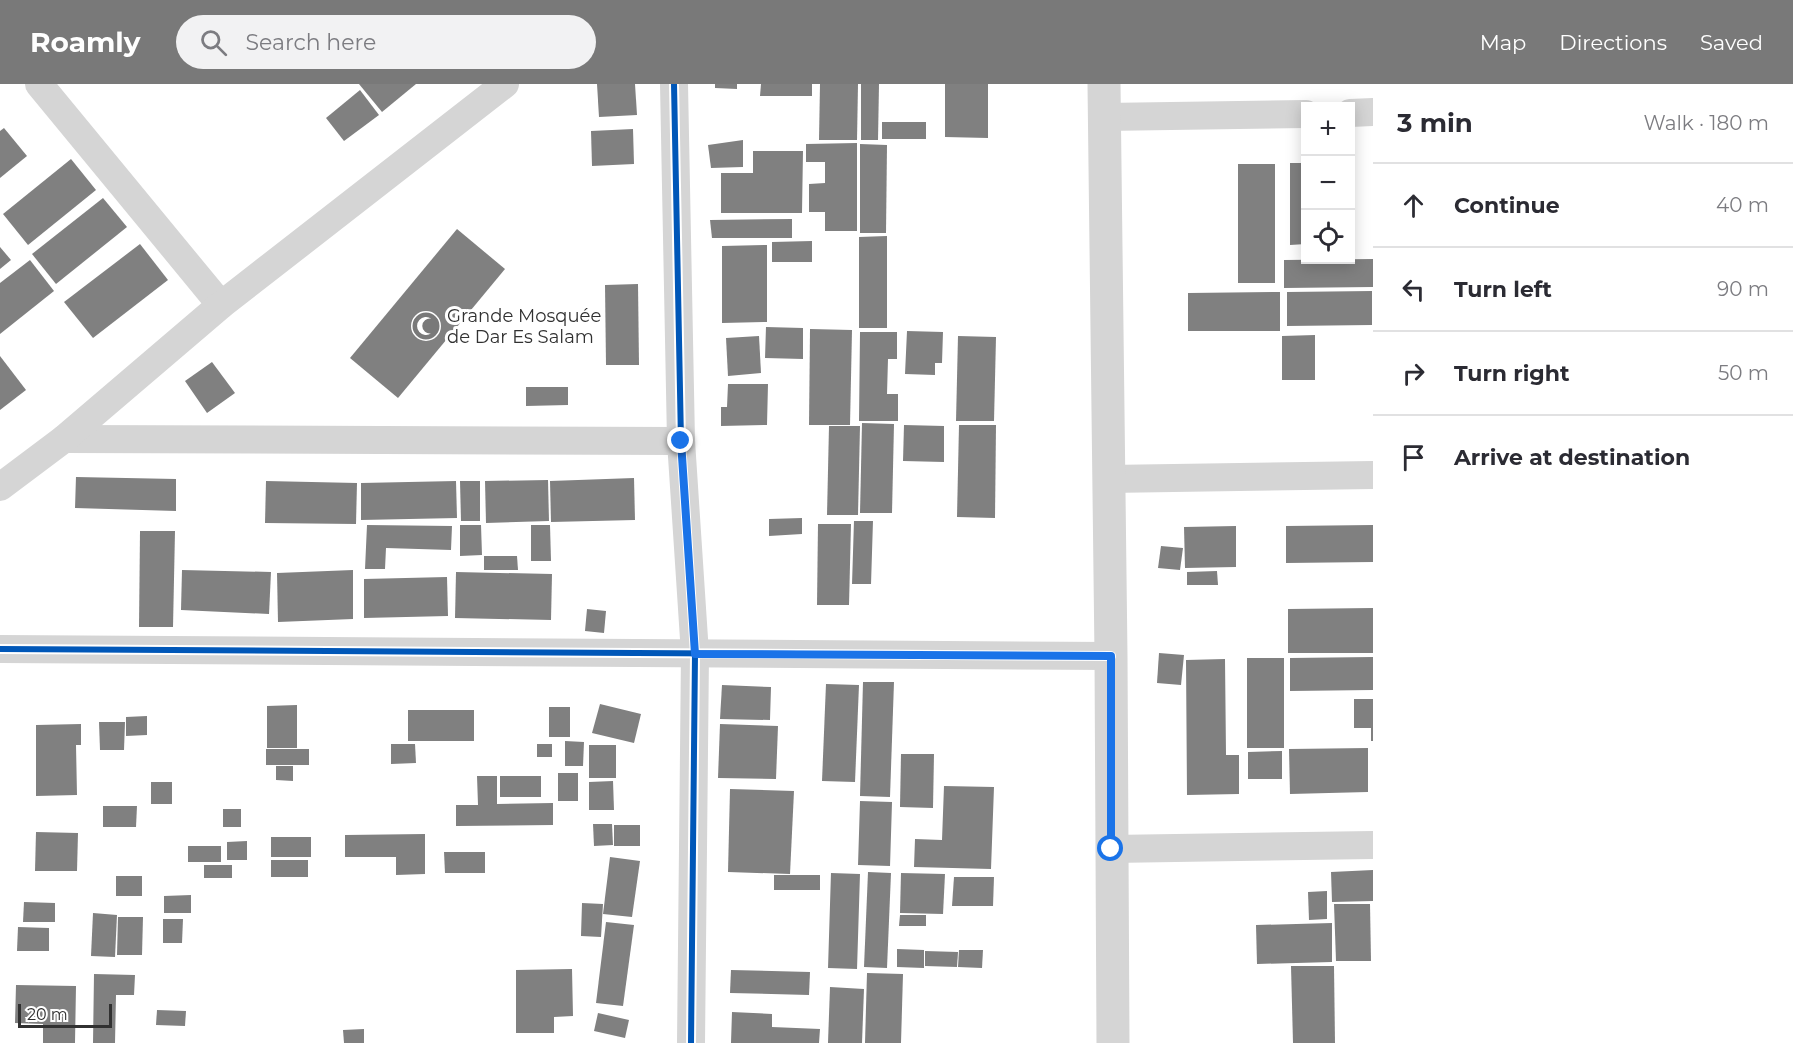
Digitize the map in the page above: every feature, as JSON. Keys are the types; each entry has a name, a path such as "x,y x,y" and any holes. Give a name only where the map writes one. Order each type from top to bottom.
{"street":[{"path":"39,84 220,305"},
{"path":"0,487 64,439 220,305 505,84"},
{"path":"674,84 681,441 695,654 691,1043"},
{"path":"1104,84 1113,1043"},
{"path":"1355,113 1373,112"},
{"path":"1104,117 1301,114"},
{"path":"64,439 681,441"},
{"path":"1108,479 1373,475"},
{"path":"0,649 1111,656"},
{"path":"1111,849 1373,845"}],"building":[{"path":"359,84 416,84 382,112"},
{"path":"597,84 635,84 637,115 599,117"},
{"path":"715,84 737,84 737,89 715,88"},
{"path":"761,84 812,84 812,96 760,96"},
{"path":"820,84 858,84 857,140 819,140"},
{"path":"861,84 879,84 878,140 861,140"},
{"path":"945,84 988,84 988,138 945,137"},
{"path":"360,90 379,115 344,141 326,118"},
{"path":"882,122 926,122 926,139 882,139"},
{"path":"4,128 27,156 0,178 0,131"},
{"path":"633,129 634,164 592,166 591,131"},
{"path":"743,140 743,167 711,168 708,145"},
{"path":"857,143 857,231 825,231 825,212 809,212 809,184 825,183 825,162 806,162 806,144"},
{"path":"860,144 887,145 886,233 860,233"},
{"path":"753,151 803,151 802,213 721,213 721,173 753,173"},
{"path":"71,159 96,190 28,245 3,214"},
{"path":"1290,163 1301,163 1301,244 1290,245"},
{"path":"1238,164 1275,164 1275,283 1238,283"},
{"path":"103,198 127,227 56,284 32,254"},
{"path":"792,219 792,238 712,238 710,220"},
{"path":"457,229 505,269 398,398 350,358"},
{"path":"887,236 887,328 859,328 859,237"},
{"path":"812,241 812,262 772,262 772,242"},
{"path":"140,244 168,280 93,338 64,302"},
{"path":"767,245 767,322 722,323 722,246"},
{"path":"0,247 11,260 0,269"},
{"path":"1355,259 1373,259 1373,287 1284,288 1284,260 1301,260 1301,264 1355,264"},
{"path":"30,260 54,291 0,334 0,283"},
{"path":"638,284 639,365 606,365 605,285"},
{"path":"1372,291 1372,325 1287,326 1287,292"},
{"path":"1280,292 1280,331 1188,331 1188,293"},
{"path":"766,327 803,328 803,359 765,358"},
{"path":"810,329 852,330 850,425 809,425"},
{"path":"907,331 943,332 942,363 935,363 935,375 905,374"},
{"path":"860,332 897,332 897,359 888,359 887,394 898,394 898,421 859,421"},
{"path":"1315,335 1315,380 1282,380 1282,336"},
{"path":"759,336 761,373 728,376 726,338"},
{"path":"958,336 996,337 994,421 956,421"},
{"path":"0,356 26,390 0,410"},
{"path":"212,362 235,393 207,413 185,381"},
{"path":"728,384 768,384 767,425 721,426 721,407 727,407"},
{"path":"526,387 568,387 568,405 526,406"},
{"path":"862,423 894,424 892,513 860,513"},
{"path":"904,425 944,426 944,462 903,461"},
{"path":"959,425 996,425 995,518 957,517"},
{"path":"829,426 860,426 858,515 827,515"},
{"path":"76,477 176,479 176,511 75,508"},
{"path":"634,478 635,520 551,522 550,481"},
{"path":"548,480 549,521 486,523 485,481"},
{"path":"266,481 357,483 356,524 265,523"},
{"path":"456,481 457,518 361,520 361,483"},
{"path":"460,481 480,481 480,521 461,521"},
{"path":"802,518 802,534 769,536 769,519"},
{"path":"854,521 873,521 871,584 852,584"},
{"path":"818,524 851,524 849,605 817,605"},
{"path":"367,525 452,526 451,550 386,548 385,569 365,569"},
{"path":"460,525 481,525 482,555 460,556"},
{"path":"531,525 550,525 551,561 531,561"},
{"path":"1373,525 1373,562 1286,563 1286,526"},
{"path":"1236,526 1236,567 1185,568 1184,527"},
{"path":"140,531 175,531 173,627 139,627"},
{"path":"1161,546 1183,548 1180,570 1158,568"},
{"path":"484,556 517,556 518,570 484,570"},
{"path":"182,570 271,572 269,614 181,610"},
{"path":"353,570 353,619 278,622 277,573"},
{"path":"1217,571 1218,585 1187,585 1187,572"},
{"path":"456,572 552,574 551,620 455,618"},
{"path":"447,577 448,616 364,618 364,579"},
{"path":"1373,608 1373,653 1288,653 1288,609"},
{"path":"587,609 606,611 604,633 585,631"},
{"path":"1159,653 1184,655 1181,685 1157,683"},
{"path":"1373,657 1373,690 1290,691 1290,658"},
{"path":"1247,658 1284,658 1284,748 1247,748"},
{"path":"1225,659 1226,755 1239,755 1239,794 1187,795 1186,660"},
{"path":"863,682 894,682 890,797 860,796"},
{"path":"826,684 859,685 855,782 822,781"},
{"path":"722,685 771,687 770,720 720,719"},
{"path":"1354,699 1373,699 1373,741 1371,741 1371,728 1354,728"},
{"path":"600,704 641,714 634,743 592,733"},
{"path":"297,705 297,748 267,748 267,706"},
{"path":"549,707 570,707 570,737 549,737"},
{"path":"408,710 474,710 474,741 408,741"},
{"path":"147,716 147,735 126,736 126,717"},
{"path":"99,722 125,722 124,750 100,750"},
{"path":"81,724 81,745 76,745 77,795 36,796 36,725"},
{"path":"720,724 778,726 776,779 718,778"},
{"path":"565,741 584,742 583,766 565,766"},
{"path":"391,744 415,744 416,763 391,764"},
{"path":"537,744 552,744 552,757 537,757"},
{"path":"589,745 616,745 616,778 589,778"},
{"path":"1368,748 1368,792 1290,794 1289,749"},
{"path":"266,749 309,749 309,765 266,765"},
{"path":"1282,751 1282,779 1248,779 1248,752"},
{"path":"901,754 934,754 933,808 900,807"},
{"path":"276,766 293,766 293,781 276,780"},
{"path":"558,773 578,773 578,801 558,801"},
{"path":"477,776 497,776 497,804 553,803 553,825 456,826 456,805 478,805"},
{"path":"500,776 541,776 541,797 500,797"},
{"path":"613,781 614,810 589,810 589,782"},
{"path":"151,782 172,782 172,804 151,804"},
{"path":"944,786 994,787 991,869 914,867 915,839 942,840"},
{"path":"730,789 794,791 790,874 728,872"},
{"path":"860,801 892,802 890,866 858,865"},
{"path":"103,806 137,806 136,827 103,827"},
{"path":"223,809 241,809 241,827 223,827"},
{"path":"593,824 612,824 613,845 594,846"},
{"path":"614,825 640,825 640,846 614,846"},
{"path":"36,832 78,833 77,871 35,871"},
{"path":"425,834 425,874 396,875 396,857 345,857 345,835"},
{"path":"271,837 311,837 311,857 271,857"},
{"path":"247,841 247,860 227,860 227,842"},
{"path":"188,846 221,846 221,862 188,862"},
{"path":"444,852 485,852 485,873 445,873"},
{"path":"610,857 640,861 632,917 603,914"},
{"path":"271,860 308,860 308,877 271,877"},
{"path":"204,865 232,865 232,878 204,878"},
{"path":"1373,870 1373,901 1332,902 1331,872"},
{"path":"868,872 891,873 887,968 864,967"},
{"path":"831,873 860,874 857,969 828,968"},
{"path":"901,873 945,874 943,914 900,913"},
{"path":"774,875 820,875 820,890 774,890"},
{"path":"116,876 142,876 142,896 116,896"},
{"path":"954,877 994,877 993,906 952,906"},
{"path":"1327,891 1327,919 1309,920 1308,892"},
{"path":"191,895 191,913 164,913 164,896"},
{"path":"24,902 55,903 55,922 23,922"},
{"path":"582,903 603,904 601,937 581,936"},
{"path":"1334,904 1370,904 1371,961 1336,961"},
{"path":"93,913 117,915 115,957 91,956"},
{"path":"900,915 926,915 926,926 899,926"},
{"path":"118,917 143,917 142,955 117,955"},
{"path":"163,919 183,919 182,943 163,943"},
{"path":"606,922 634,925 623,1006 596,1003"},
{"path":"1332,923 1332,962 1257,964 1256,925"},
{"path":"18,927 49,928 49,951 17,951"},
{"path":"897,949 924,950 924,968 897,967"},
{"path":"959,950 983,950 982,968 958,967"},
{"path":"925,951 958,952 957,967 925,966"},
{"path":"1291,966 1334,966 1335,1043 1293,1043"},
{"path":"572,969 573,1016 554,1017 554,1033 516,1033 516,970"},
{"path":"731,970 810,972 809,995 730,993"},
{"path":"867,973 903,974 901,1043 865,1043"},
{"path":"94,974 135,975 134,995 116,995 115,1043 93,1043"},
{"path":"16,985 76,986 75,1043 43,1043 43,1024 15,1023"},
{"path":"830,987 864,989 862,1043 828,1043"},
{"path":"157,1010 186,1011 185,1026 156,1025"},
{"path":"732,1012 772,1014 772,1027 820,1029 819,1043 731,1043"},
{"path":"598,1013 629,1020 625,1038 594,1031"},
{"path":"364,1029 364,1043 344,1043 343,1030"}],"cycle path":[{"path":"674,84 681,441 695,654 691,1043"},
{"path":"0,649 1111,656"}],"place":[{"name":"Grande Mosquée de Dar Es Salam","path":"426,326"}],"route":[{"path":"681,441 695,654 1111,656 1111,849"}]}
